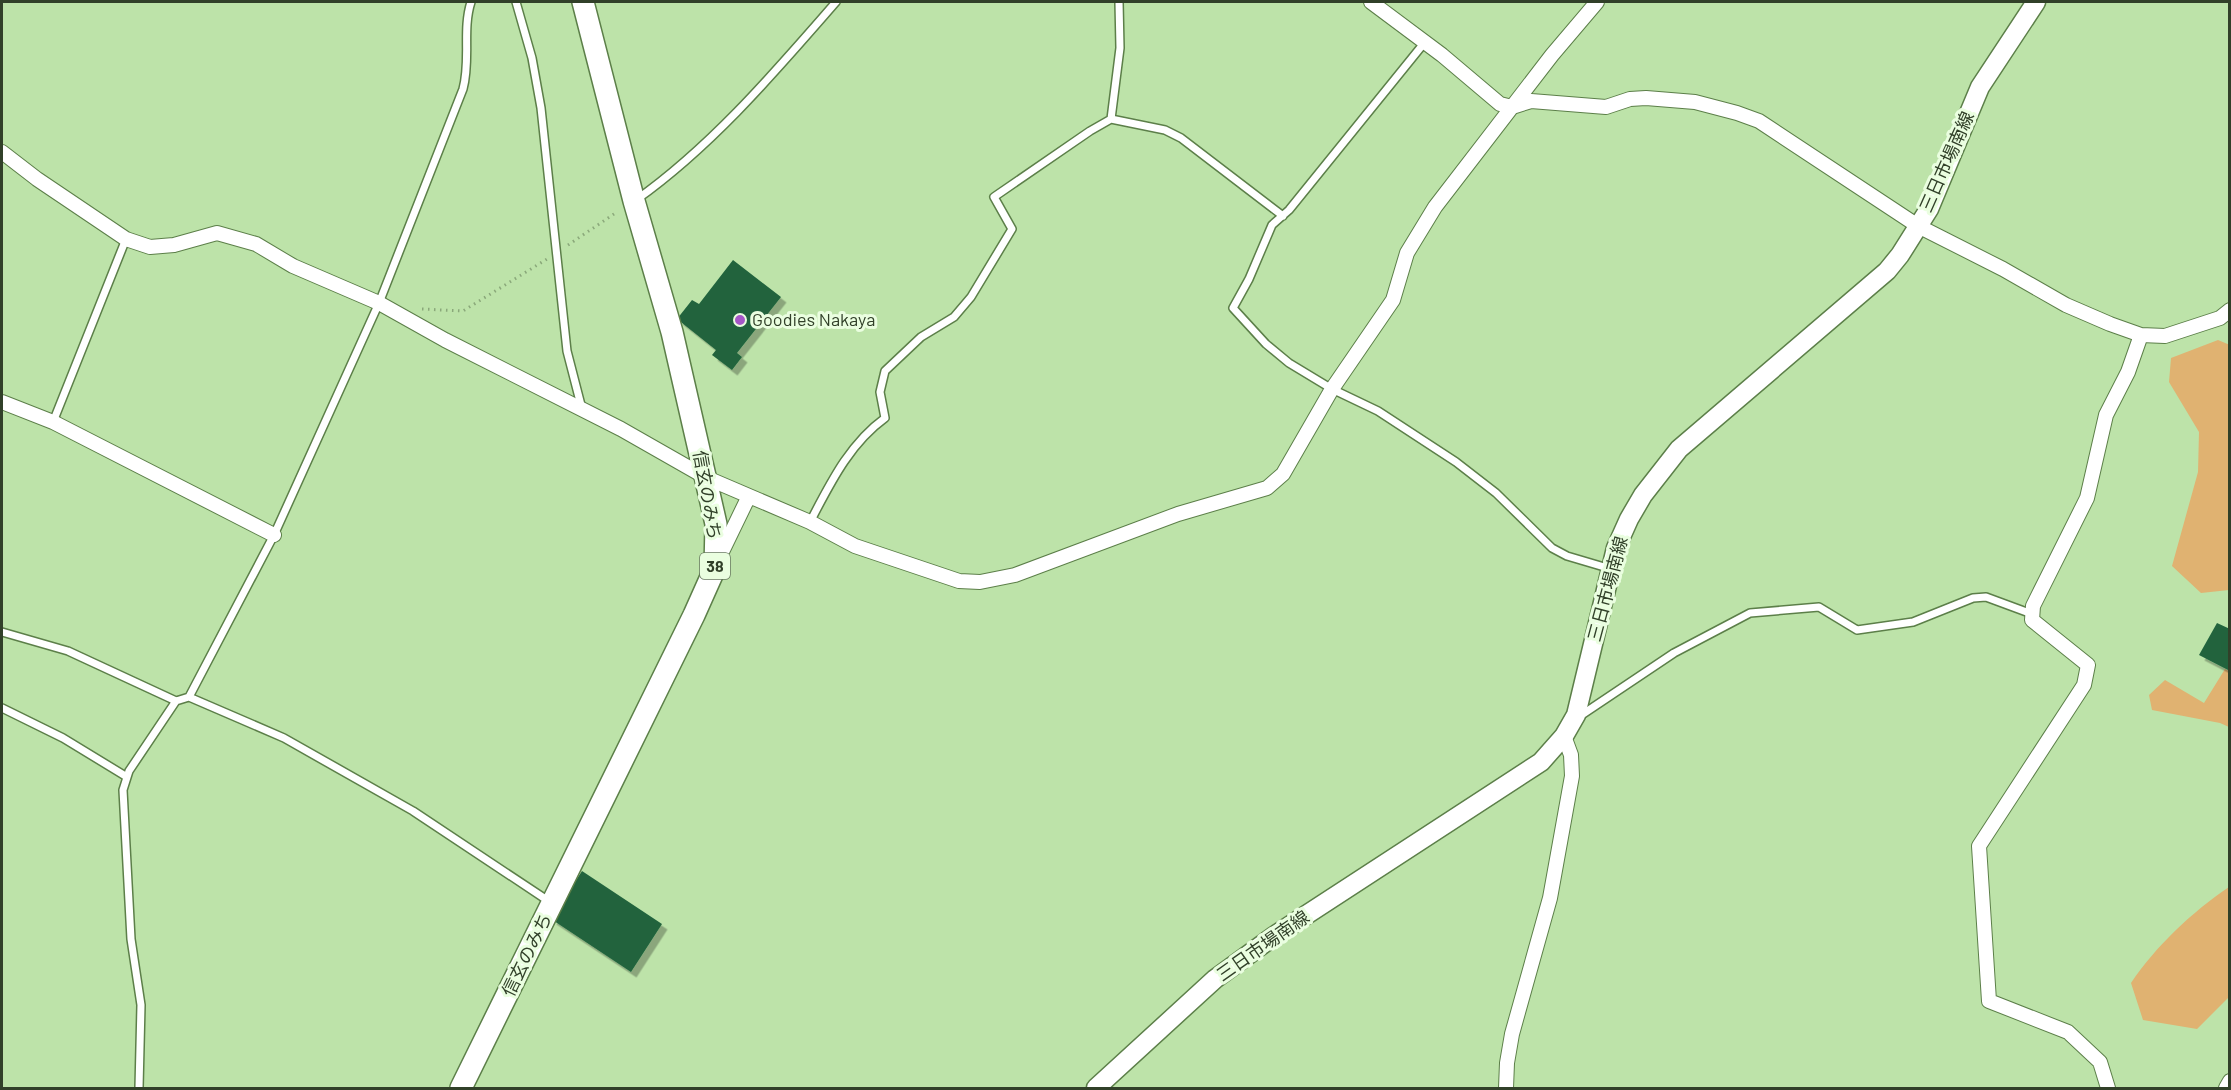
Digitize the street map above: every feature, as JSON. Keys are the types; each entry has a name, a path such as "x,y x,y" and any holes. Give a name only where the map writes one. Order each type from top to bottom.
{"main road":[{"name":"信玄のみち","path":"461,1089 715,568 716,524 707,478 672,332 634,201 583,2"},
{"name":"三日市場南線","path":"1096,1089 1215,979 1274,936 1540,762 1564,735 1576,714 1616,548 1643,495 1679,449 1887,272 1929,209 1980,87 2036,2"}],"street":[{"path":"1371,2 1425,42 1500,104 1512,106 1531,101 1606,107 1630,99 1646,98 1695,102 1759,121 1918,226 2003,269 2066,305 2141,335 2165,336 2220,318 2229,310"},
{"path":"2,152 37,179 126,239 150,247 174,245 217,233 256,244 293,266 379,303 445,340 621,429 707,478 748,498 810,522 855,546 959,581 980,582 1015,575 1178,514 1267,488 1283,474 1332,389 1393,300 1407,253 1435,207 1551,55 1597,2"},
{"path":"2108,1089 2100,1062 2067,1032 1989,1001 1979,846 2084,685 2088,665 2032,620 2032,606 2087,498 2106,415 2128,372 2141,335"},
{"path":"2,402 53,422 274,535"},
{"path":"715,568 748,498"},
{"path":"1506,1089 1507,1063 1512,1034 1550,898 1570,785 1571,755 1564,735"},
{"path":"2226,1089 2229,1081"}],"lane":[{"path":"189,697 274,535 379,303 463,89 467,75 467,14 471,2"},
{"path":"516,2 532,58 541,108 567,351 582,409"},
{"path":"634,201 672,174 693,154 773,74 836,2"},
{"path":"1111,119 1120,48 1119,2"},
{"path":"1425,42 1283,216 1272,225 1249,279 1233,308 1266,344 1289,363 1332,389 1378,411 1456,462 1496,493 1552,548 1567,556 1611,569"},
{"path":"810,522 847,456 872,428 885,418 880,392 885,371 921,337 954,317 971,297 1012,229 994,197 1111,119 1165,130 1181,138 1283,216"},
{"path":"53,422 126,239"},
{"path":"1576,714 1583,714 1674,653 1750,613 1819,607 1857,630 1913,622 1973,598 1986,597 2032,614"},
{"path":"2,632 68,651 176,701"},
{"path":"139,1089 141,1005 131,939 123,790 127,777 176,701 189,697 284,738 413,812 552,903"},
{"path":"2,708 63,738 127,777"}],"path":[{"path":"420,309 463,311 557,253 634,201"}],"shaded area":[{"path":"2218,340 2230,345 2229,590 2201,593 2172,566 2198,472 2199,432 2169,382 2171,358"},
{"path":"2225,669 2229,671 2229,727 2220,723 2152,710 2149,695 2165,680 2204,703"},
{"path":"2229,887 2229,997 2197,1029 2143,1020 2131,983 2176,930"}],"building":[{"path":"733,260 781,297 737,353 742,357 732,370 712,355 716,350 677,319 692,300 699,304"},
{"path":"2217,623 2230,629 2230,671 2199,655"},
{"path":"582,871 662,924 631,972 551,919"}],"place":[{"name":"Goodies Nakaya","path":"740,320"}]}
